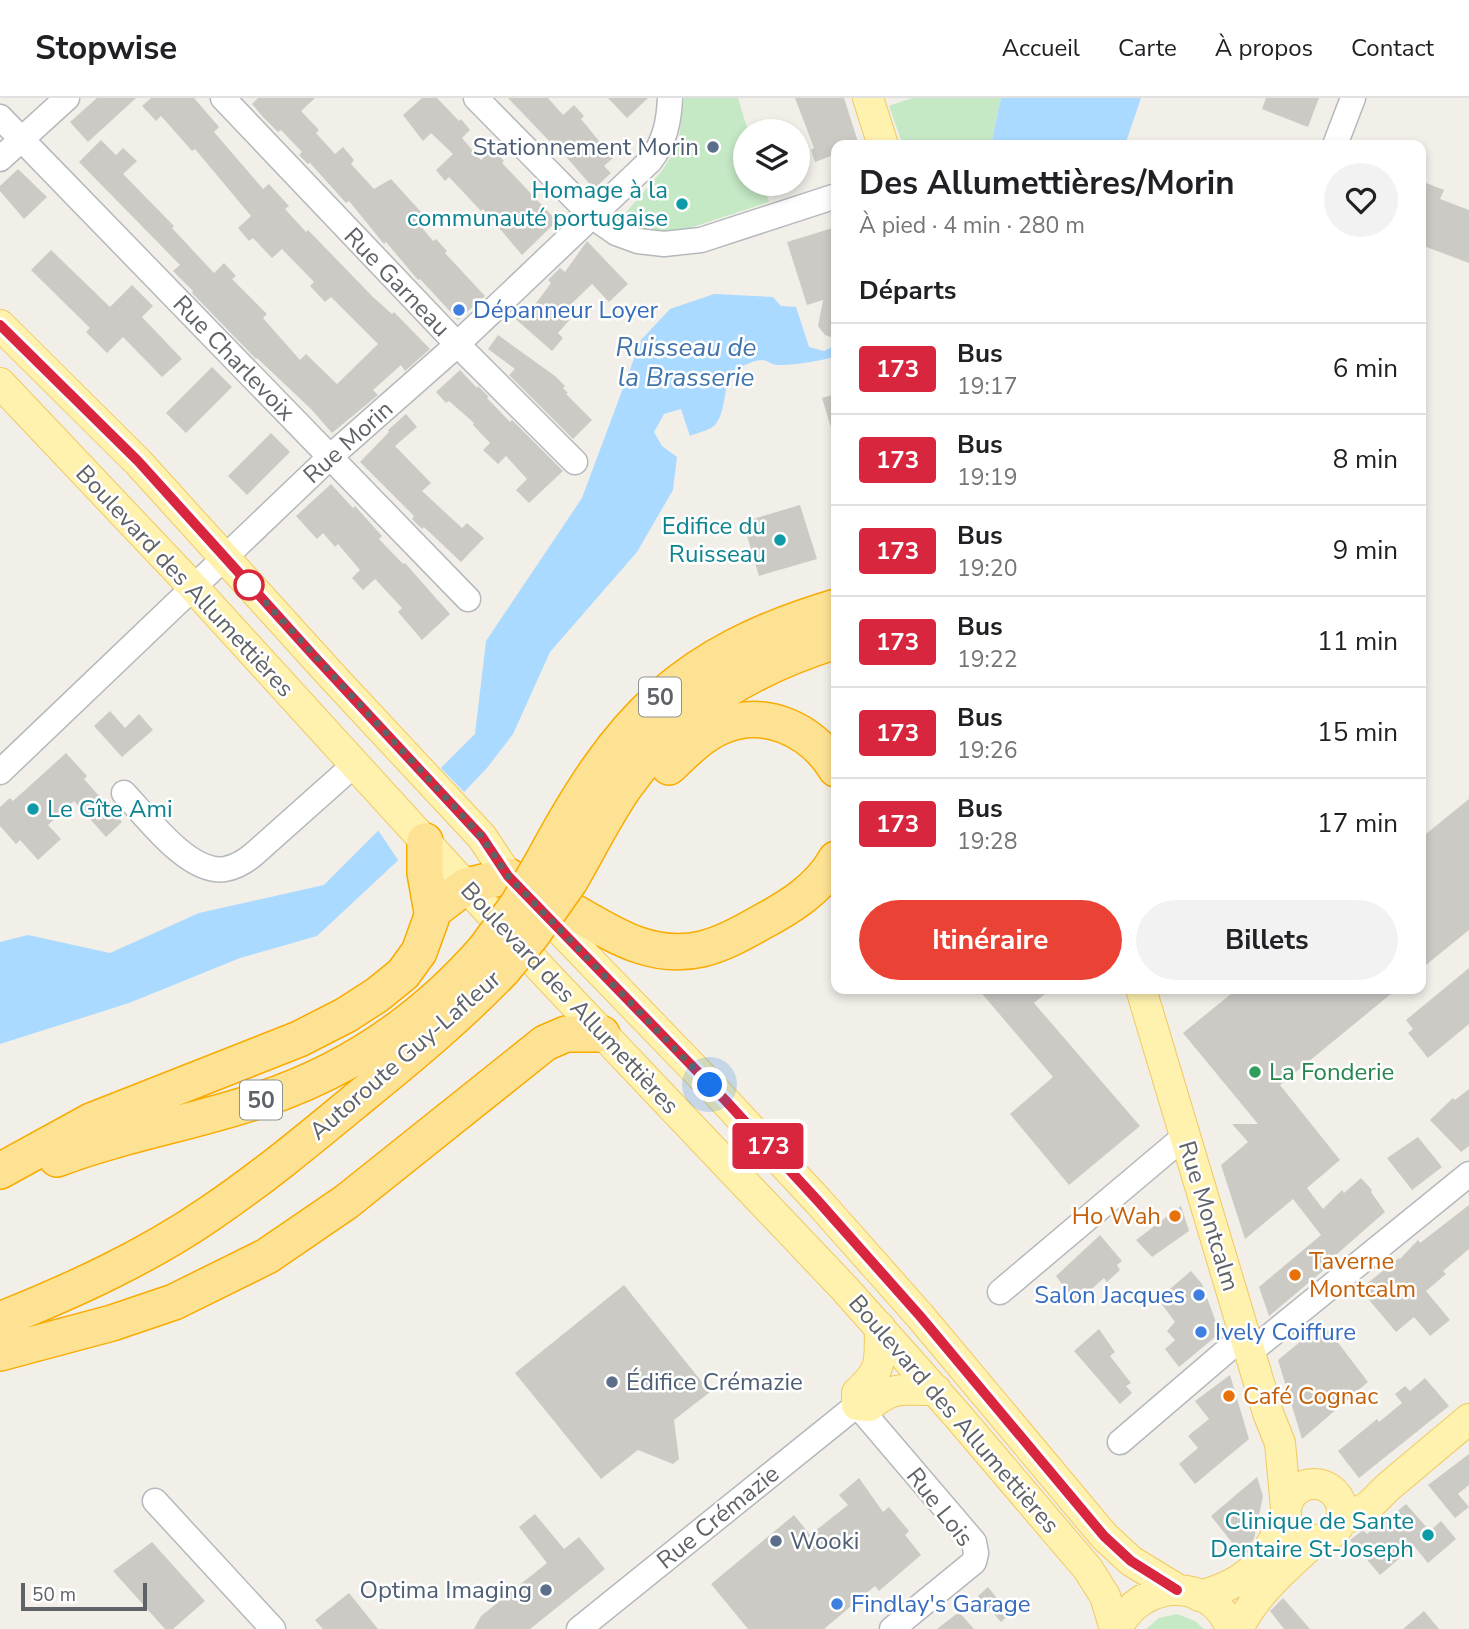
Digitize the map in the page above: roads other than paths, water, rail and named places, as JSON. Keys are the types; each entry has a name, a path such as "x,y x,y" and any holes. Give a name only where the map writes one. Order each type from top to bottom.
{"highway":[{"name":"Autoroute Guy-Lafleur","path":"0,1320 117,1268 217,1209 284,1160 398,1067 455,1018 495,959 518,904 573,806 607,754 637,720 671,687 712,659 755,635 831,609"},
{"name":"Autoroute Guy-Lafleur","path":"0,1182 93,1146 245,1105 311,1081 360,1056 538,928 625,787 656,750 696,711 760,669 831,643"},
{"path":"578,867 684,753 702,738 729,724 760,719 791,727 819,746 831,762"},
{"path":"0,1171 91,1121 299,1039 358,1008 387,988 410,965 422,944 432,912 426,884 428,852"},
{"path":"432,912 466,886 508,876 629,943 661,951 685,951 729,940 783,910 816,886 831,866"},
{"path":"0,1353 132,1317 189,1296 243,1269 296,1238 346,1202 545,1043 566,1034 603,1034"}],"main road":[{"path":"868,98 881,140"},
{"name":"Boulevard des Allumettières","path":"0,325 138,461 482,837 508,876 718,1093 818,1201 920,1316 1104,1536 1131,1561 1221,1611 1231,1629"},
{"name":"Boulevard des Allumettières","path":"0,383 194,588 391,804 428,852 466,886 880,1327 1093,1575 1109,1606 1116,1629"},
{"name":"Rue Montcalm","path":"1142,994 1268,1413 1280,1443 1286,1512"},
{"path":"880,1327 878,1369 873,1378 857,1393 857,1405 869,1406 884,1393 892,1391 936,1390"},
{"path":"1340,1521 1369,1506 1469,1419"},
{"name":"Rue Montcalm","path":"1280,1443 1324,1486"},
{"path":"1116,1629 1130,1608 1152,1593 1225,1589 1249,1573 1268,1551 1294,1492 1302,1487 1324,1486 1354,1492 1388,1487"},
{"path":"1238,1629 1245,1613 1271,1581 1316,1540 1331,1534 1340,1521 1338,1499 1324,1486"},
{"path":"1286,1512 1294,1531 1308,1539 1316,1540"}],"street":[{"path":"0,159 67,98"},
{"name":"Rue Garneau","path":"223,98 457,344 575,461"},
{"path":"476,98 593,217 616,233 638,241 679,243 701,240 831,198"},
{"name":"Rue Morin","path":"0,772 331,456 457,344 593,217 657,152 667,128 670,98"},
{"path":"1337,140 1353,98"},
{"name":"Rue Charlevoix","path":"0,117 468,599"},
{"path":"124,793 184,855 204,865 225,869 244,862 254,854 354,765"},
{"path":"1000,1292 1185,1136"},
{"path":"1120,1441 1469,1174"},
{"name":"Rue Crémazie","path":"579,1629 857,1405"},
{"name":"Rue Lois","path":"857,1405 974,1542 976,1553 974,1562 967,1569 892,1629"},
{"path":"155,1501 273,1629"}],"water":[{"path":"1001,98 1141,98 1127,140 992,140"},
{"name":"Ruisseau de la Brasserie","path":"714,294 773,297 781,306 796,307 809,347 824,351 831,348 831,357 783,365 759,360 739,368 729,380 722,411 715,425 690,436 681,409 664,414 654,432 662,446 677,457 673,490 637,552 550,652 513,734 487,768 407,852 317,936 240,958 129,1003 0,1044 0,942 28,935 110,953 199,913 324,885 475,734 486,641 582,498 641,340 670,309"}],"place":[{"name":"Stationnement Morin","path":"713,147"},
{"name":"Homage à la communauté portugaise","path":"682,204"},
{"name":"Dépanneur Loyer","path":"459,310"},
{"name":"Edifice du Ruisseau","path":"780,540"},
{"name":"Le Gîte Ami","path":"33,809"},
{"name":"La Fonderie","path":"1255,1072"},
{"name":"Ho Wah","path":"1175,1216"},
{"name":"Taverne Montcalm","path":"1295,1275"},
{"name":"Salon Jacques","path":"1199,1295"},
{"name":"Ively Coiffure","path":"1201,1332"},
{"name":"Édifice Crémazie","path":"612,1382"},
{"name":"Café Cognac","path":"1229,1396"},
{"name":"Clinique de Sante Dentaire St-Joseph","path":"1428,1535"},
{"name":"Wooki","path":"776,1541"},
{"name":"Optima Imaging","path":"546,1590"},
{"name":"Findlay's Garage","path":"837,1604"}]}
